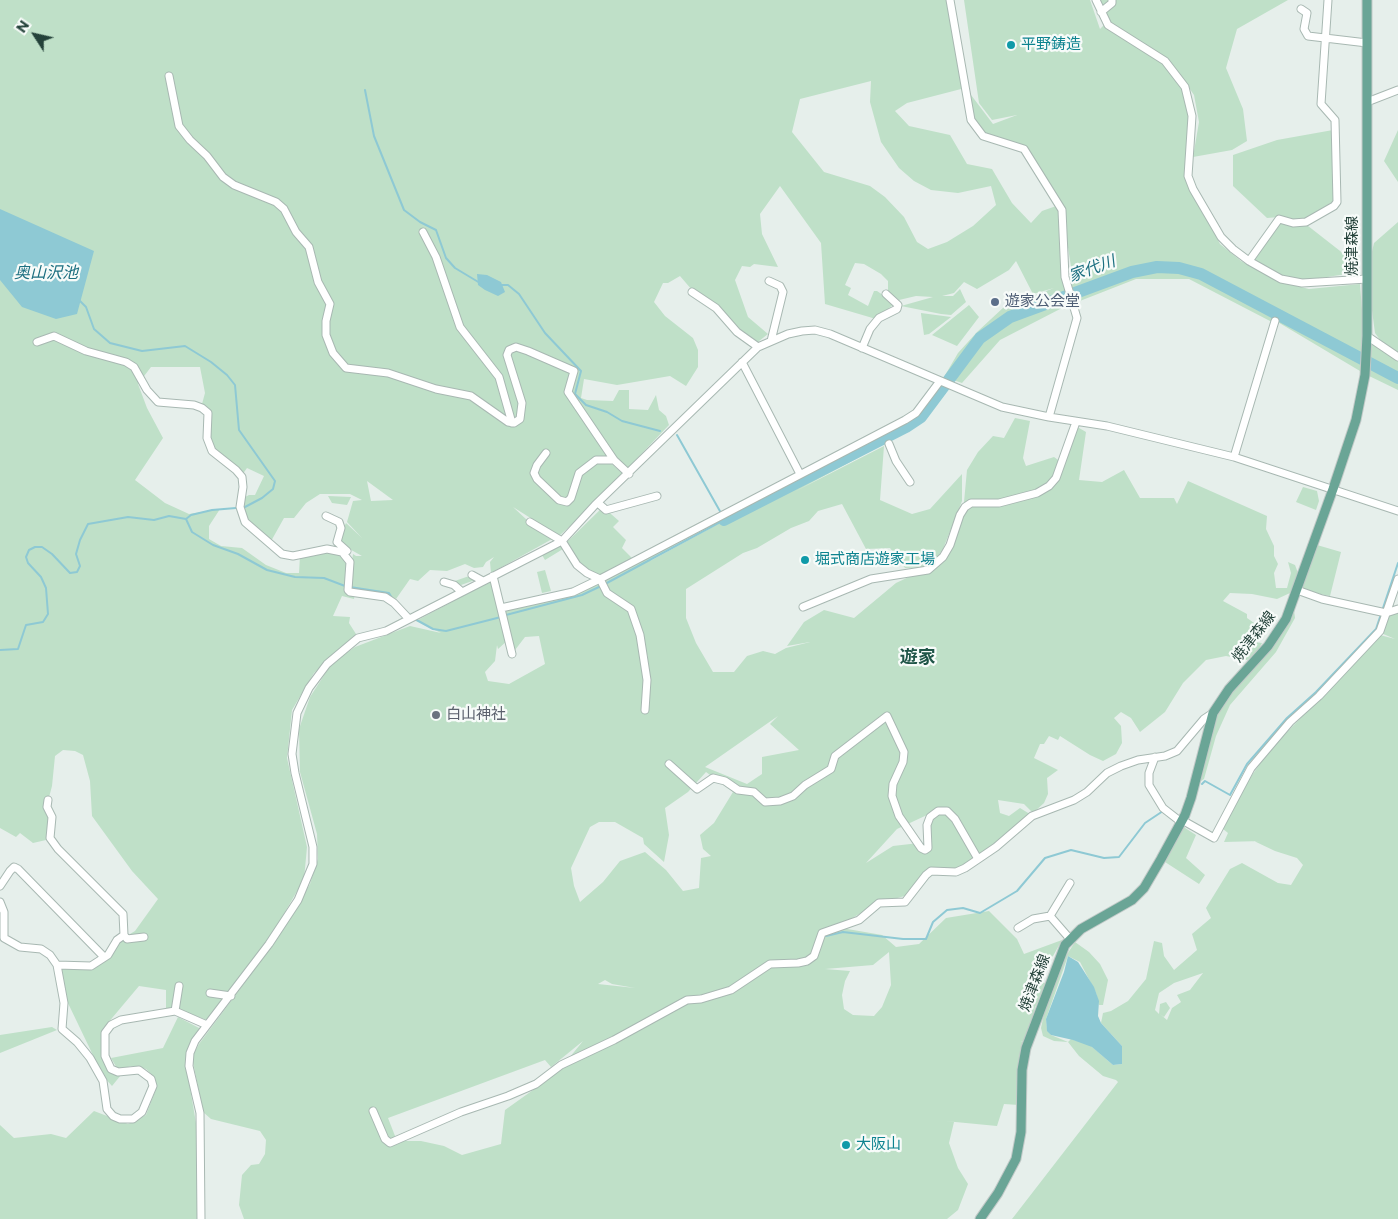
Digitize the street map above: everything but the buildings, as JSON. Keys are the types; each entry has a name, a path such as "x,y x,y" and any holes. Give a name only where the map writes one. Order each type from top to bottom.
{"main road":[{"name":"焼津森線","path":"980,1219 998,1193 1016,1159 1021,1132 1022,1070 1026,1048 1065,945 1081,929 1132,900 1144,888 1181,821 1191,798 1213,713 1228,689 1268,646 1286,618 1356,420 1365,375 1367,336 1367,0"}],"street":[{"path":"950,0 971,120 982,136 1024,149 1059,205 1063,218 1068,287 1077,318 1049,417"},
{"path":"1096,0 1108,25 1165,61 1185,87 1192,116 1187,164 1190,182 1221,237 1249,261 1281,279 1302,283 1367,278"},
{"path":"1101,12 1112,3 1112,0"},
{"path":"1249,261 1279,219 1293,223 1306,222 1334,206 1337,202 1335,120 1321,104 1328,0"},
{"path":"1301,9 1307,13 1304,29 1308,36 1367,43"},
{"path":"169,76 179,126 190,140 207,156 223,177 234,185 276,202 284,209 296,232 309,247 318,282 330,304 326,335 333,353 346,368 388,373 436,389 471,396 512,423"},
{"path":"1367,102 1398,90"},
{"path":"423,232 436,257 460,328 499,377 512,423"},
{"path":"769,280 780,286 783,292 771,341"},
{"path":"692,292 716,308 737,332 758,347"},
{"path":"862,348 870,329 880,318 897,309 898,305 886,294"},
{"path":"1234,457 1276,321"},
{"path":"201,1219 200,1114 189,1066 192,1048 298,900 312,864 313,847 292,754 294,726 302,700 327,664 358,638 386,631 562,541 598,503 758,347 788,334 815,330 830,334 1002,407 1076,422 1107,426 1234,457 1398,511"},
{"path":"37,342 54,336 86,351 126,362 134,367 147,390 158,402 194,405 202,408 208,413 207,438 212,451 242,477 243,487 240,507 245,522 282,554 293,556 336,549 342,552 350,562"},
{"path":"1367,336 1398,357"},
{"path":"512,423 520,419 522,403 507,355 509,350 516,347 574,371 568,392 614,460 629,474"},
{"path":"742,362 800,474"},
{"path":"501,610 573,592 600,580 916,413 940,381"},
{"path":"803,607 872,578 928,570 942,557 950,545 960,515 965,507 971,503 999,503 1036,493 1049,486 1056,478 1076,422"},
{"path":"889,444 896,461 910,482"},
{"path":"546,453 537,465 534,473 537,479 559,500 567,502 571,498 579,474 596,460 614,460"},
{"path":"598,503 606,510 657,496"},
{"path":"326,516 340,522 341,528 337,542 350,552 348,586 355,594 385,597 412,618"},
{"path":"530,522 562,541 578,565 587,573 600,580 607,593 631,609 640,635 647,680 645,710"},
{"path":"472,575 483,581"},
{"path":"493,576 512,654"},
{"path":"1155,758 1149,773 1149,786 1163,808 1181,821 1214,838 1251,768 1290,722 1320,696 1380,631 1398,579"},
{"path":"444,582 454,585 462,592"},
{"path":"1297,590 1385,613 1398,609"},
{"path":"374,1111 385,1139 390,1143 461,1112 536,1084 561,1065 614,1040 687,1000 701,999 731,990 770,964 807,961 814,956 822,933 859,920 879,903 905,902 931,871 956,872 965,868 978,860 1032,816 1074,800 1087,792 1107,774 1121,766 1177,751 1204,719 1213,713"},
{"path":"669,764 697,789 713,778 725,781 738,790 754,792 765,802 780,801 794,796 805,785 831,769 835,756 887,716 904,752 903,762 893,784 892,796 899,816 921,848 925,850 928,848 927,825 930,817 938,811 947,811 955,819 978,860"},
{"path":"48,800 47,807 52,816 50,838 58,849 123,914 124,934"},
{"path":"0,886 14,867 18,869 104,957"},
{"path":"1018,928 1033,919 1050,916 1070,883"},
{"path":"0,902 4,912 4,938 20,947 41,949 50,955 57,965 64,1003 62,1030 77,1042 90,1058 103,1081 107,1109 120,1119 133,1120 142,1112 153,1086 151,1079 139,1070 118,1072 111,1069 105,1056 105,1033 111,1024 121,1020 175,1011 207,1025"},
{"path":"1050,916 1070,939"},
{"path":"124,934 132,940 144,937"},
{"path":"57,965 90,966 108,955 117,940 124,934"},
{"path":"175,1011 179,986"},
{"path":"210,993 231,996"}],"green space":[{"path":"0,0 950,0 965,87 993,124 1017,115 992,120 979,103 964,0 1090,0 1100,29 1104,25 1108,25 1096,0 1288,0 1237,29 1226,68 1243,109 1247,141 1232,150 1193,157 1199,122 1194,95 1174,66 1164,60 1180,81 1191,120 1187,178 1220,244 1241,261 1281,282 1309,289 1360,284 1364,336 1386,348 1375,333 1367,273 1374,243 1398,222 1398,390 1365,374 1276,321 1270,321 1189,279 1136,279 1062,308 1000,340 962,383 944,377 958,353 977,332 1004,307 1054,288 1033,294 1016,261 1009,270 977,289 964,282 954,293 942,296 953,296 960,289 966,302 951,315 941,314 901,306 933,297 916,296 899,300 888,292 888,281 881,274 864,264 855,263 845,285 851,288 848,295 868,306 874,291 877,291 895,303 876,319 825,304 821,243 780,186 760,214 762,234 778,267 754,264 750,267 742,266 735,280 748,317 768,334 754,345 692,290 680,276 668,283 663,283 654,302 665,316 693,338 698,350 698,367 686,386 670,376 617,385 584,379 581,398 587,400 613,401 619,390 629,390 629,409 648,410 656,395 659,410 666,416 669,425 626,470 612,455 613,452 608,461 622,473 570,526 559,536 513,507 527,520 554,538 491,573 490,562 494,557 486,562 483,567 474,568 465,564 447,571 430,570 418,581 410,579 396,599 389,596 355,594 354,599 342,596 333,616 350,617 349,623 356,634 314,673 292,710 287,758 307,847 304,879 270,938 207,1020 177,1009 166,1008 166,990 139,986 102,1030 102,1053 114,1073 121,1075 112,1086 103,1076 66,999 61,969 62,967 88,969 120,940 135,931 158,899 132,871 92,816 90,781 83,755 75,751 63,750 55,756 52,786 47,805 52,818 46,840 33,843 20,833 16,837 0,828","holes":["871,81 870,102 881,142 899,168 914,181 931,190 958,193 991,186 996,205 973,226 947,242 928,249 917,242 904,217 885,197 870,186 824,172 792,132 800,99","965,88 971,120 988,138 1020,148 1059,205 1042,211 1031,223 1012,203 992,169 967,164 950,135 909,126 895,111 907,103","1062,210 1073,279 1067,283","151,367 200,367 205,393 202,404 209,410 209,445 242,475 247,468 264,476 255,495 243,498 244,514 270,543 284,518 294,518 306,503 320,494 350,494 362,500 353,501 347,522 362,538 346,523 337,542 362,556 353,554 349,583 347,557 326,549 300,556 299,573 286,573 266,565 242,548 221,546 209,539 209,526 220,509 189,514 165,503 135,480 163,438 147,408 138,384","367,481 393,500 371,501"]},
{"path":"1333,130 1335,200 1303,222 1358,265 1359,272 1302,281 1278,277 1252,263 1279,217 1267,218 1233,186 1233,155 1277,140"},
{"path":"1398,130 1398,182 1384,161"},
{"path":"969,305 979,317 957,346 932,335"},
{"path":"921,313 951,317 929,334 924,335"},
{"path":"937,386 946,393 922,420 901,435 794,492 884,446 880,500 912,514 930,509 962,474 962,501 943,549 932,565 943,557 957,525 971,502 964,502 967,470 978,452 993,436 1004,438 1015,418 1030,421 1023,458 1026,466 1054,457 1061,462 1074,425 1086,432 1079,480 1102,482 1124,470 1140,498 1174,498 1177,504 1188,481 1267,516 1266,529 1274,546 1274,556 1278,564 1274,573 1276,588 1287,588 1291,573 1288,562 1295,565 1298,573 1297,583 1290,593 1277,599 1252,594 1230,593 1223,601 1247,614 1247,618 1257,625 1250,634 1253,642 1262,643 1256,654 1247,660 1226,656 1206,660 1183,683 1165,712 1140,732 1131,718 1121,712 1114,718 1121,726 1122,743 1116,754 1103,761 1060,736 1058,740 1049,736 1044,744 1040,744 1034,758 1058,770 1047,778 1048,794 1044,803 1033,813 1024,804 998,800 1000,813 1009,816 1020,808 1033,816 1021,820 986,853 978,854 977,859 957,869 926,875 912,894 879,903 836,927 882,935 896,947 919,944 946,918 989,911 1017,939 1024,954 1062,940 1053,956 1038,965 1034,979 1045,983 1024,1041 1020,1041 1027,1042 1019,1105 1004,1104 997,1126 945,1121 954,1122 949,1143 958,1168 968,1184 958,1210 947,1219 244,1219 239,1205 242,1175 251,1165 259,1164 265,1154 266,1140 260,1131 211,1119 203,1112 192,1057 199,1044 272,946 310,884 318,859 317,834 300,772 299,729 310,697 332,663 355,647 410,626 441,633 416,621 491,581 499,607 556,596 600,579 578,563 567,542 603,507 619,521 613,527 626,540 622,548 634,560 917,414","holes":["842,504 866,549 890,548 905,568 930,567 896,583 854,618 824,610 804,622 787,646 810,642 786,648 775,654 763,651 747,656 734,672 713,672 696,643 686,618 686,589 743,553 757,548 791,528 809,521 818,511","722,522 652,560 643,563 715,523","638,626 648,657 648,707 645,715 647,690","539,636 545,664 509,684 488,681 485,672 495,661 497,645 498,649 508,640 512,654 525,637","778,716 770,724 799,750 762,757 762,774 747,784 705,767","706,772 733,792 714,823 700,835 703,849 711,856 701,858 699,888 683,891 666,870 645,852 620,861 603,882 580,902 574,886 571,868 590,827 599,822 615,822 643,838 644,844 664,862 669,835 665,808 688,792","942,808 927,825 924,849 919,843 893,846 866,863 897,829","889,952 891,985 882,1007 874,1016 853,1015 844,1009 842,995 845,981 850,971 825,969 873,965","605,980 612,984 635,988 598,984","583,1041 565,1063 575,1060 505,1110 501,1144 462,1155 444,1146 421,1141 397,1141 388,1118 545,1060 551,1067"]},
{"path":"1303,487 1317,491 1319,501 1316,510 1296,502"},
{"path":"328,496 351,497 347,505 332,503"},
{"path":"560,545 563,549 545,560 542,555"},
{"path":"1317,545 1341,552 1330,596 1301,590"},
{"path":"545,570 551,591 542,593 537,572"},
{"path":"472,575 478,579 461,585 452,582"},
{"path":"1294,610 1295,618 1276,652 1230,705 1216,736 1204,779 1198,783 1211,726 1221,706 1279,637"},
{"path":"1398,612 1398,1219 1012,1219 1118,1082 1103,1076 1079,1056 1068,1042 1071,1039 1090,1045 1113,1065 1122,1064 1122,1046 1101,1023 1103,1013 1111,1011 1128,1001 1146,979 1154,941 1162,943 1164,956 1174,970 1197,950 1192,934 1211,918 1206,908 1230,869 1242,863 1278,883 1291,885 1303,865 1297,858 1275,851 1254,841 1224,842 1228,833 1223,829 1250,778 1269,751 1380,635 1395,639 1381,633 1388,616","holes":["1203,973 1190,990 1177,995 1181,1002 1172,1008 1167,1020 1160,1014 1164,1017 1170,1008 1166,1002 1160,1004 1159,1014 1155,1010 1159,993 1174,983"]},
{"path":"1182,826 1196,835 1186,858 1205,875 1199,884 1165,862"},
{"path":"1075,942 1089,952 1100,964 1108,980 1103,1005 1099,1005 1096,993 1080,962 1068,956 1046,1019 1047,1029 1051,1035 1068,1042 1054,1041 1043,1036 1041,1028 1047,1000 1062,962"},
{"path":"178,1017 201,1029 188,1048 186,1064 197,1129 197,1219 0,1219 0,1125 14,1138 51,1134 66,1138 94,1111 128,1124 146,1115 156,1089 154,1077 146,1069 131,1066 118,1070 111,1058 163,1048"},
{"path":"52,1027 57,1030 0,1053 0,1035"}],"water":[{"name":"奥山沢池","path":"0,209 94,251 77,314 56,319 22,307 0,280"},
{"path":"477,274 487,275 501,282 505,292 498,296 485,290 478,285"},
{"path":"1068,956 1078,962 1094,987 1099,1001 1098,1016 1101,1023 1122,1046 1122,1064 1113,1065 1092,1047 1051,1035 1047,1031 1046,1019"}],"waterway":[{"path":"365,90 374,136 404,210 420,222 436,230 446,258 455,268 480,283"},
{"name":"家代川","path":"724,520 906,427 921,417 980,338 1010,317 1132,272 1157,267 1179,268 1201,274 1398,378"},
{"path":"502,285 508,285 519,294 545,333 581,371 575,394 586,405 607,412 622,421 660,431"},
{"path":"80,301 86,307 94,329 110,343 142,351 185,346 211,362 227,375 235,385 239,430 275,481 273,489 262,498 245,507"},
{"path":"677,435 721,513"},
{"path":"0,650 18,649 26,625 43,622 48,614 46,588 41,577 28,563 26,557 29,550 35,547 42,547 52,554 70,573 77,572 80,566 76,554 88,524 128,517 154,520 169,516 186,519 191,515 212,510 236,508"},
{"path":"605,584 724,520 723,517"},
{"path":"186,519 192,532 213,545 238,554 267,570 295,577 324,578 345,586"},
{"path":"1202,784 1205,781 1230,795 1247,764 1287,718 1316,692 1376,629 1398,563"},
{"path":"506,615 582,595 601,586"},
{"path":"350,587 389,593 392,598"},
{"path":"413,618 433,629 446,631 501,617"},
{"path":"826,936 843,932 903,939 926,939 933,922 947,910 963,908 980,913 1017,891 1045,858 1071,850 1104,858 1119,857 1145,823 1163,811"}],"place":[{"name":"平野鋳造","path":"1011,45"},
{"name":"遊家公会堂","path":"995,302"},
{"name":"堀式商店遊家工場","path":"805,560"},
{"name":"白山神社","path":"436,715"},
{"name":"大阪山","path":"846,1145"}],"district":[{"name":"遊家","path":"918,658"}]}
